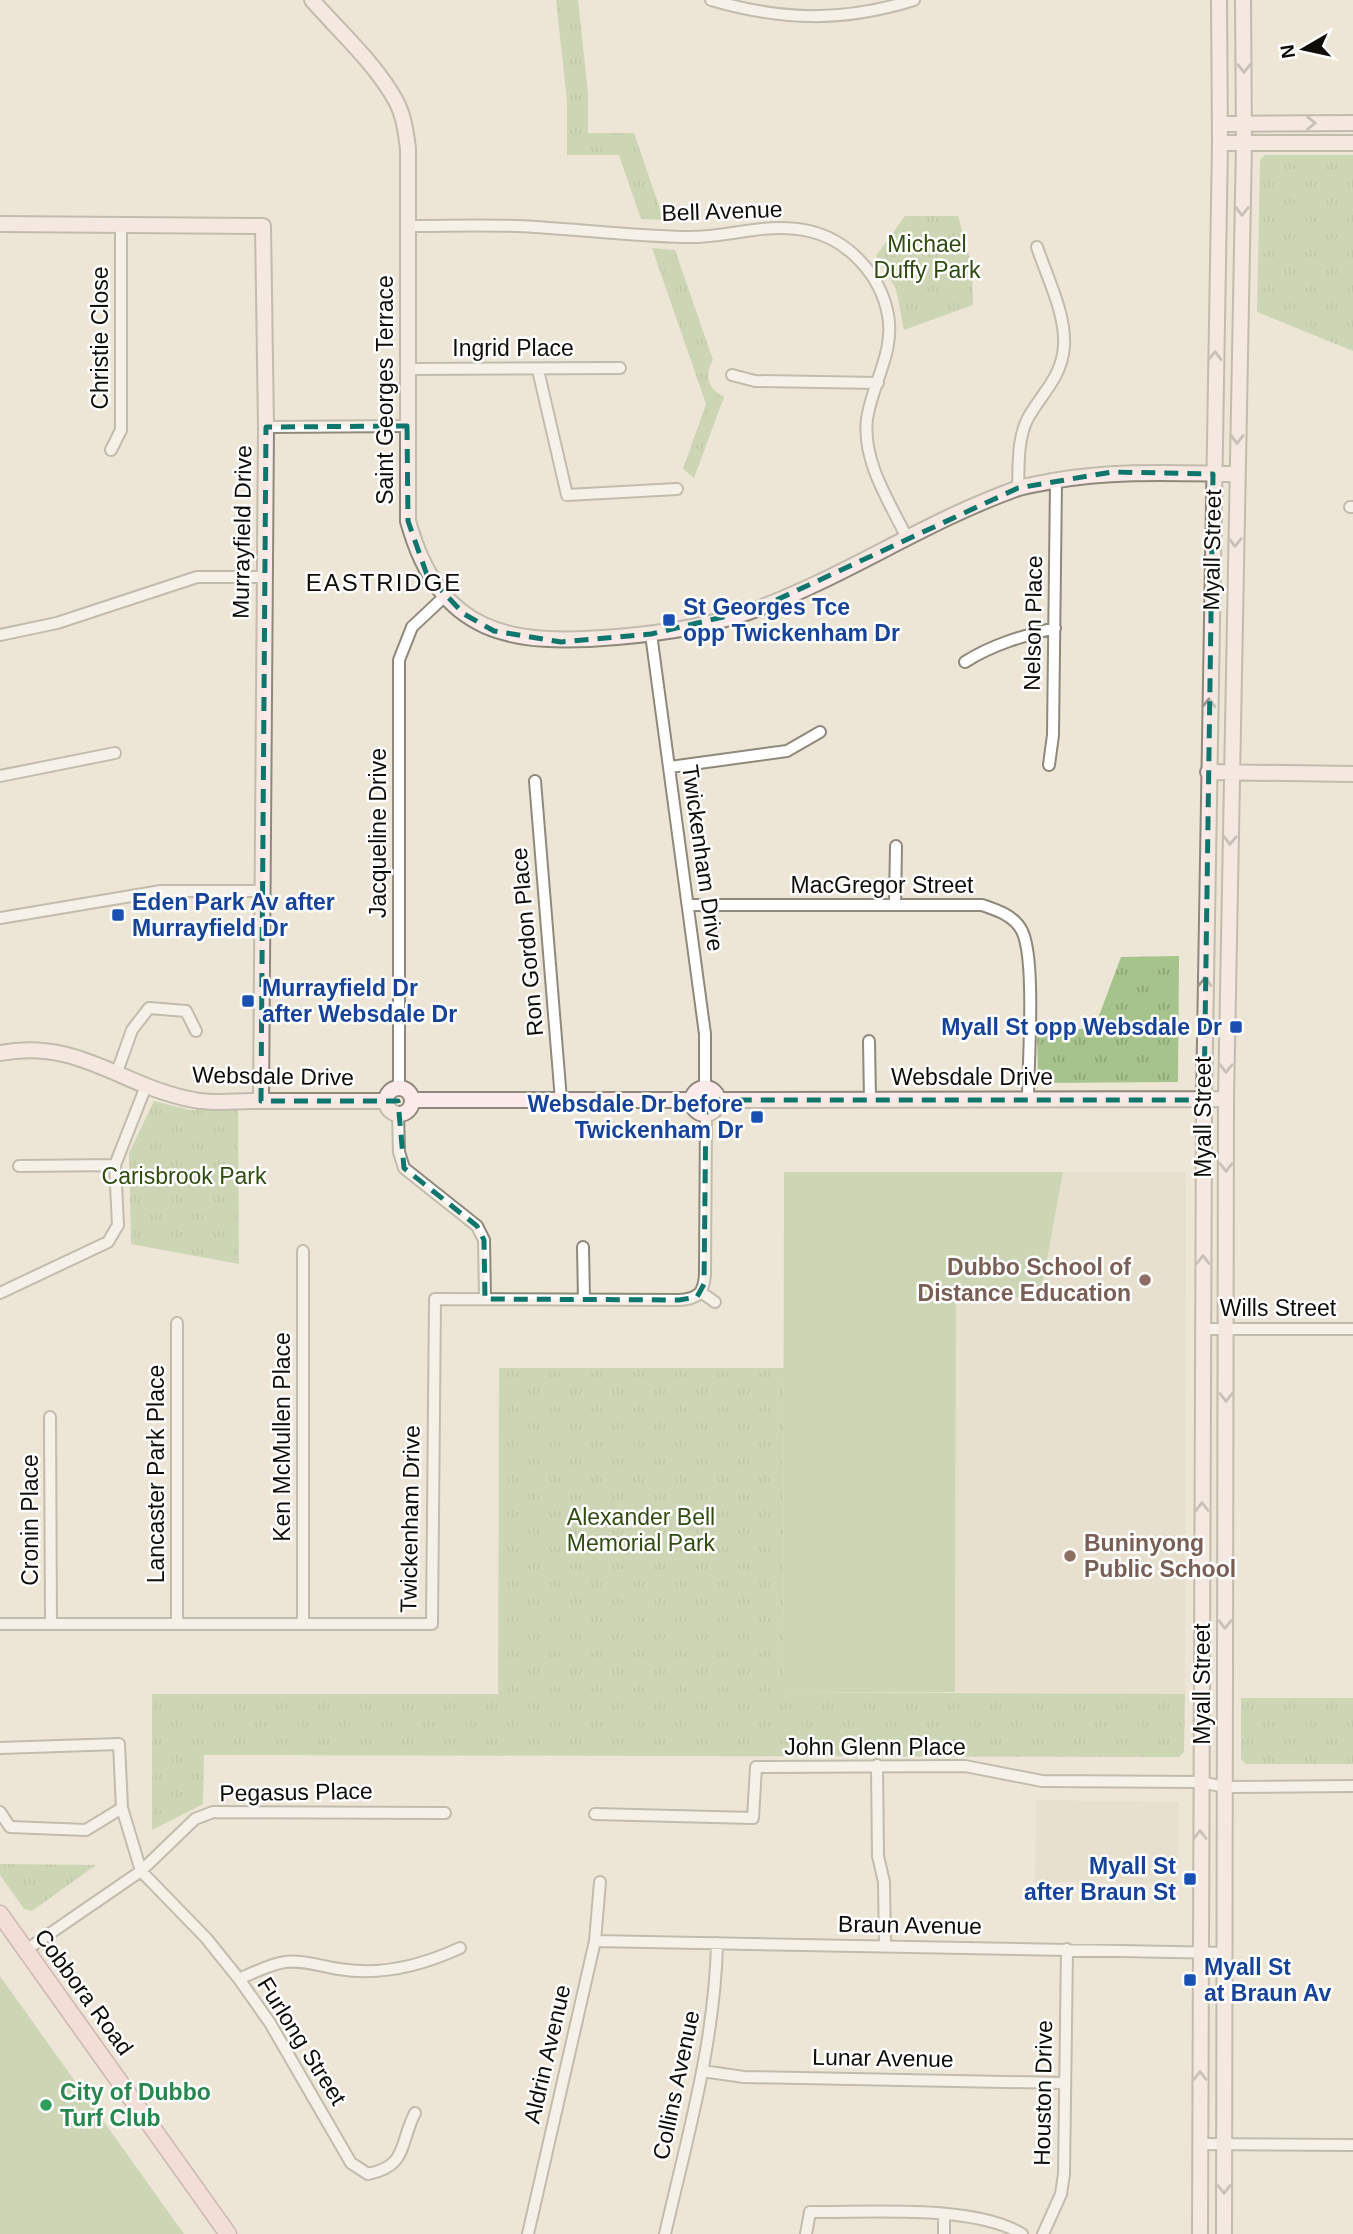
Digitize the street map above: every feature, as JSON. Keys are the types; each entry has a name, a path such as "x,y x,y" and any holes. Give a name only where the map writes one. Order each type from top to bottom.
{"main road":[{"name":"Cobbora Road","path":"0,1914 228,2234"}],"street":[{"name":"Saint Georges Terrace","path":"312,0 381,80 397,103 408,149 408,521 427,575 464,614 494,631 526,639 561,642 652,634 707,625 757,609 1018,488 1112,472 1236,474"},
{"path":"712,0 738,8 798,17 872,13 914,0"},
{"name":"Myall Street","path":"1200,2234 1204,1100 1220,143 1219,0"},
{"name":"Myall Street","path":"1224,2234 1226,1099 1244,143 1243,0"},
{"path":"1220,124 1353,123"},
{"path":"1220,143 1353,142"},
{"name":"Murrayfield Drive","path":"0,224 263,226 266,427 261,1101"},
{"name":"Christie Close","path":"111,450 121,430 121,225"},
{"name":"Bell Avenue","path":"408,226 532,227 685,237 720,236 749,228 778,227 811,231 851,252 872,274 884,295 889,319 887,351 867,418 868,449 876,475 907,538"},
{"path":"1018,488 1023,431 1029,417 1053,384 1064,346 1061,321 1037,247"},
{"name":"Ingrid Place","path":"407,369 620,368"},
{"path":"538,370 567,495 677,489"},
{"path":"732,375 755,381 878,383"},
{"path":"266,427 407,426"},
{"name":"Nelson Place","path":"1049,765 1055,628 1056,481"},
{"path":"0,635 57,622 197,577 264,577"},
{"name":"Jacqueline Drive","path":"399,1088 399,660 412,627 445,596"},
{"path":"965,662 980,652 1019,637 1055,628"},
{"name":"Twickenham Drive","path":"652,634 705,1034 705,1087"},
{"path":"670,767 787,751 820,732"},
{"path":"0,776 115,752"},
{"path":"1208,772 1353,774"},
{"name":"Ron Gordon Place","path":"535,781 561,1100"},
{"path":"895,905 896,846"},
{"path":"0,918 161,891 262,891"},
{"name":"MacGregor Street","path":"689,905 982,905 1012,919 1022,931 1029,962 1028,1100"},
{"path":"117,1072 132,1030 149,1008 186,1011 196,1031"},
{"path":"869,1041 870,1100"},
{"name":"Websdale Drive","path":"0,1053 29,1048 68,1054 117,1072 145,1086 195,1101 386,1101"},
{"path":"0,1293 108,1242 118,1225 115,1165 145,1086"},
{"path":"705,1087 713,1090 718,1100 713,1111 706,1114 696,1110 692,1100 695,1092 705,1087"},
{"path":"399,1088 410,1093 412,1100 410,1108 398,1114 391,1111 386,1101 391,1090 399,1088"},
{"name":"Websdale Drive","path":"718,1100 1226,1099"},
{"path":"412,1100 692,1100"},
{"path":"398,1114 399,1152 404,1168 477,1226 484,1240 485,1299"},
{"path":"706,1114 705,1273 702,1293 715,1302"},
{"path":"19,1166 115,1165"},
{"path":"583,1247 584,1300"},
{"name":"Ken McMullen Place","path":"303,1251 303,1624"},
{"name":"Twickenham Drive","path":"0,1624 432,1623 435,1299 679,1300 697,1297 702,1293"},
{"name":"Lancaster Park Place","path":"177,1323 177,1624"},
{"name":"Wills Street","path":"1203,1329 1353,1329"},
{"name":"Cronin Place","path":"50,1417 51,1623"},
{"path":"0,1748 118,1744 122,1808 141,1871"},
{"path":"877,1765 878,1856 884,1882 885,1946"},
{"name":"John Glenn Place","path":"595,1814 752,1818 756,1767 965,1766 1042,1781 1200,1782 1225,1787 1353,1786"},
{"path":"0,1812 10,1828 86,1829 122,1808"},
{"name":"Pegasus Place","path":"26,1950 141,1871 195,1819 213,1812 446,1813"},
{"name":"Furlong Street","path":"141,1871 206,1938 271,2023 351,2163 368,2174 392,2166 398,2161 415,2113"},
{"name":"Aldrin Avenue","path":"528,2234 595,1941 600,1882"},
{"name":"Braun Avenue","path":"595,1941 1225,1953"},
{"name":"Collins Avenue","path":"665,2234 702,2071 716,1989 717,1943"},
{"path":"239,1979 283,1962 307,1962 340,1969 376,1971 410,1966 460,1948"},
{"name":"Houston Drive","path":"1043,2234 1061,2194 1067,1949"},
{"name":"Lunar Avenue","path":"702,2071 744,2077 1064,2083"},
{"path":"1200,2144 1353,2145"},
{"path":"806,2234 810,2212 980,2217 1022,2234"},
{"path":"944,2215 944,2234"}],"highlighted area":[{"path":"407,426 408,521 427,575 464,614 494,631 561,642 651,634 757,609 1018,488 1112,472 1213,474 1204,1100 706,1100 704,1284 697,1297 679,1300 485,1299 484,1240 477,1226 404,1168 398,1101 261,1101 266,427"}],"shaded area":[{"name":"Buninyong Public School","path":"1063,1172 1186,1172 1185,1694 955,1692 956,1298 1040,1297"},
{"path":"1036,1800 1179,1802 1178,1884 1035,1882"}],"green space":[{"path":"556,0 578,0 588,93 588,133 634,133 664,220 641,219 619,155 567,155 567,101"},
{"path":"1265,155 1353,155 1353,351 1257,312 1260,160"},
{"name":"Michael Duffy Park","path":"905,216 958,216 972,265 973,305 904,330 896,289 876,256"},
{"path":"652,248 675,250 713,360 709,381 714,390 724,397 694,478 683,469 706,404"},
{"path":"1179,956 1178,1082 1038,1083 1037,1029 1094,1029 1121,957"},
{"name":"Carisbrook Park","path":"154,1101 190,1110 238,1109 239,1264 131,1244 129,1153"},
{"path":"784,1172 1063,1172 1040,1297 956,1298 955,1692 783,1692"},
{"name":"Alexander Bell Memorial Park","path":"499,1368 784,1368 783,1692 1185,1694 1184,1752 1179,1757 204,1755 203,1804 152,1830 152,1694 498,1694"},
{"path":"1241,1698 1353,1698 1353,1764 1246,1764 1241,1759"},
{"path":"0,1864 96,1865 32,1911 24,1909 0,1875"},
{"name":"City of Dubbo Turf Club","path":"0,1976 184,2234 0,2234"}],"place":[{"name":"St Georges Tce opp Twickenham Dr","path":"669,620"},
{"name":"Eden Park Av after Murrayfield Dr","path":"118,915"},
{"name":"Murrayfield Dr after Websdale Dr","path":"248,1001"},
{"name":"Myall St opp Websdale Dr","path":"1236,1027"},
{"name":"Websdale Dr before Twickenham Dr","path":"757,1117"},
{"name":"Dubbo School of Distance Education","path":"1145,1280"},
{"name":"Buninyong Public School","path":"1070,1556"},
{"name":"Myall St after Braun St","path":"1190,1879"},
{"name":"Myall St at Braun Av","path":"1190,1980"},
{"name":"City of Dubbo Turf Club","path":"46,2105"}],"district":[{"name":"EASTRIDGE","path":"384,583"}]}
